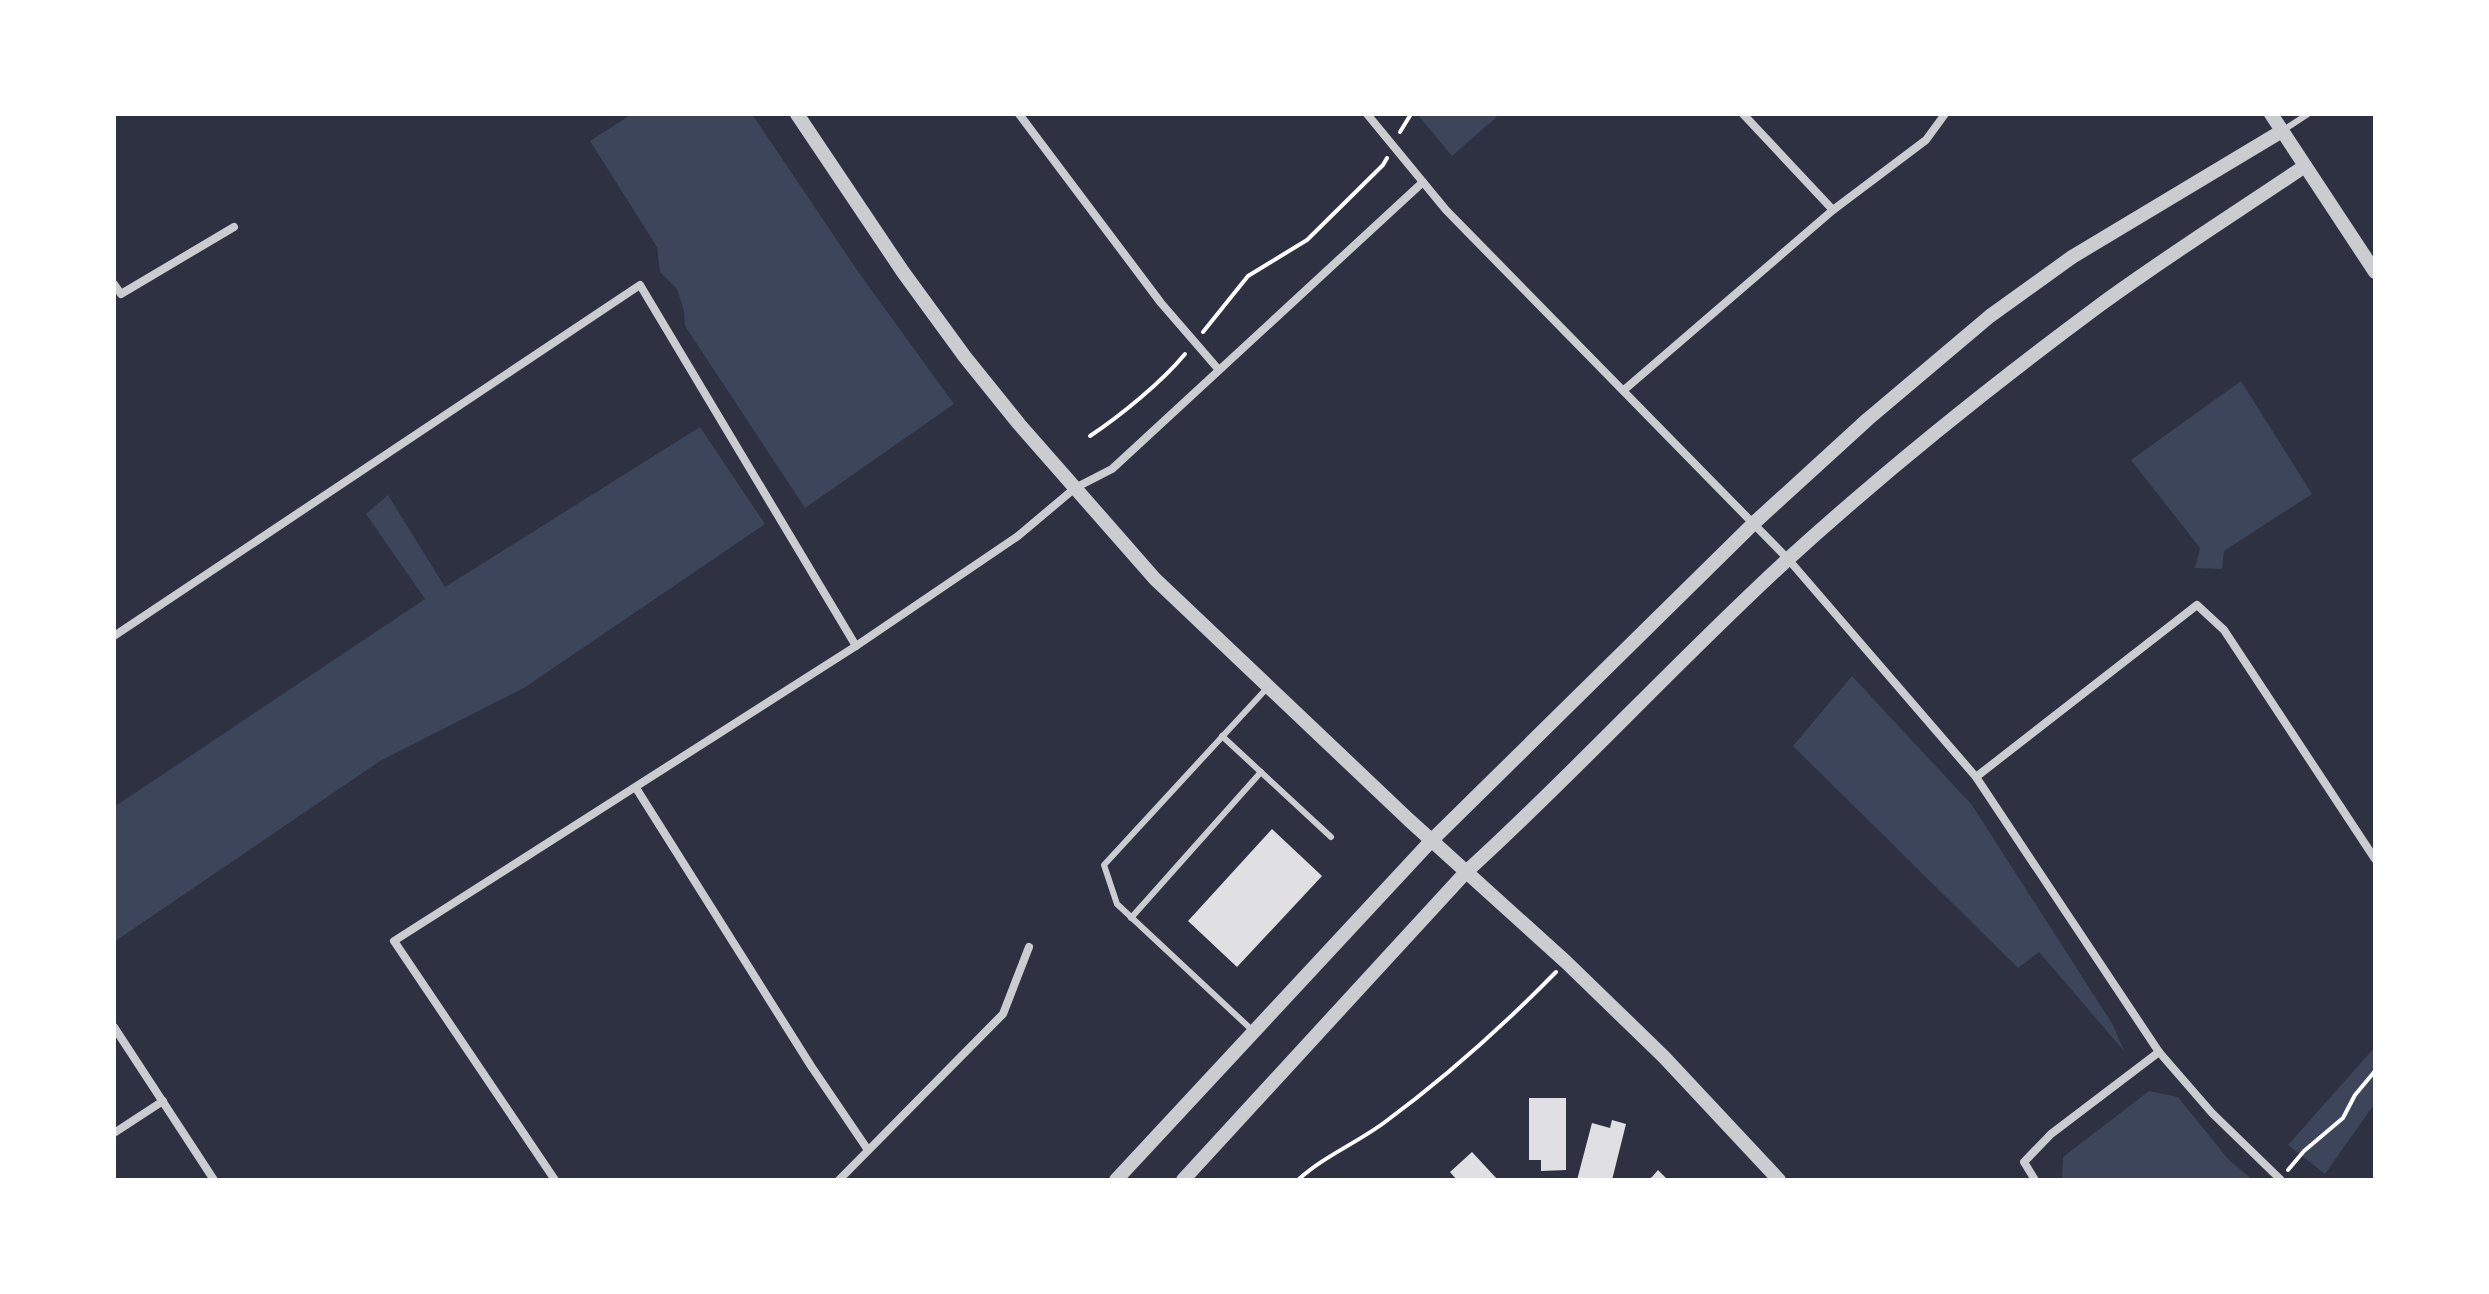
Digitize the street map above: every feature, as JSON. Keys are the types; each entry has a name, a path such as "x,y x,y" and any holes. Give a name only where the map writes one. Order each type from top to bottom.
{"street":[{"path":"797,114 935,317 1019,424 1155,579 1431,841 1566,962 1675,1068 1779,1180"},
{"path":"1019,114 1161,303 1219,370"},
{"path":"1367,114 1446,210 1788,559 1976,777 2159,1052 2212,1113 2281,1180"},
{"path":"1743,114 1833,210"},
{"path":"1624,390 1833,210 1926,140 1945,114"},
{"path":"2271,114 2375,272"},
{"path":"1116,1180 1431,841 1754,523 1868,419 1990,316 2072,257 2282,131"},
{"path":"1183,1180 1466,872 1788,559 1974,400 2103,303 2305,166"},
{"path":"555,1180 394,941 856,646 1018,536 1075,488 1112,469 1423,182"},
{"path":"114,284 121,294 234,227"},
{"path":"114,636 640,285 856,646"},
{"path":"1976,777 2197,605 2224,630 2375,859"},
{"path":"636,788 811,1066 868,1150"},
{"path":"839,1180 1003,1014 1029,947"},
{"path":"114,1027 214,1180"},
{"path":"2035,1180 2024,1162 2051,1134 2159,1052"},
{"path":"114,1133 163,1101"}],"lane":[{"path":"2282,131 2308,114"},
{"path":"1254,1032 1117,904 1104,865 1268,687"},
{"path":"1222,736 1331,837"},
{"path":"1131,918 1261,772"}],"path":[{"path":"1090,436 1115,420 1172,370 1248,276 1307,240 1383,165 1411,114"},
{"path":"1298,1180 1314,1166 1382,1125 1428,1090 1505,1025 1566,962"},
{"path":"2281,1180 2304,1151 2343,1118 2355,1095 2375,1071"}],"shaded area":[{"path":"632,114 752,114 859,273 954,404 805,508 685,326 677,289 660,272 657,247 590,141"},
{"path":"1417,114 1500,114 1452,156"},
{"path":"2241,381 2312,494 2224,551 2222,569 2195,568 2200,548 2131,460"},
{"path":"700,427 765,524 524,688 380,761 114,942 114,807 425,599 366,514 388,495 445,587"},
{"path":"1852,676 1972,805 2113,1025 2124,1051 2039,952 2018,968 1793,746"},
{"path":"2375,1047 2375,1103 2325,1174 2288,1145"},
{"path":"2149,1091 2178,1097 2228,1159 2253,1180 2064,1180 2063,1157"}],"building":[{"path":"1272,829 1322,876 1237,967 1188,921"},
{"path":"1529,1098 1566,1098 1566,1170 1541,1171 1541,1160 1529,1160"},
{"path":"1612,1120 1626,1124 1612,1180 1577,1180 1592,1123 1610,1128"},
{"path":"1472,1152 1498,1180 1457,1180 1450,1172"},
{"path":"1658,1170 1668,1180 1646,1180 1652,1177"}]}
